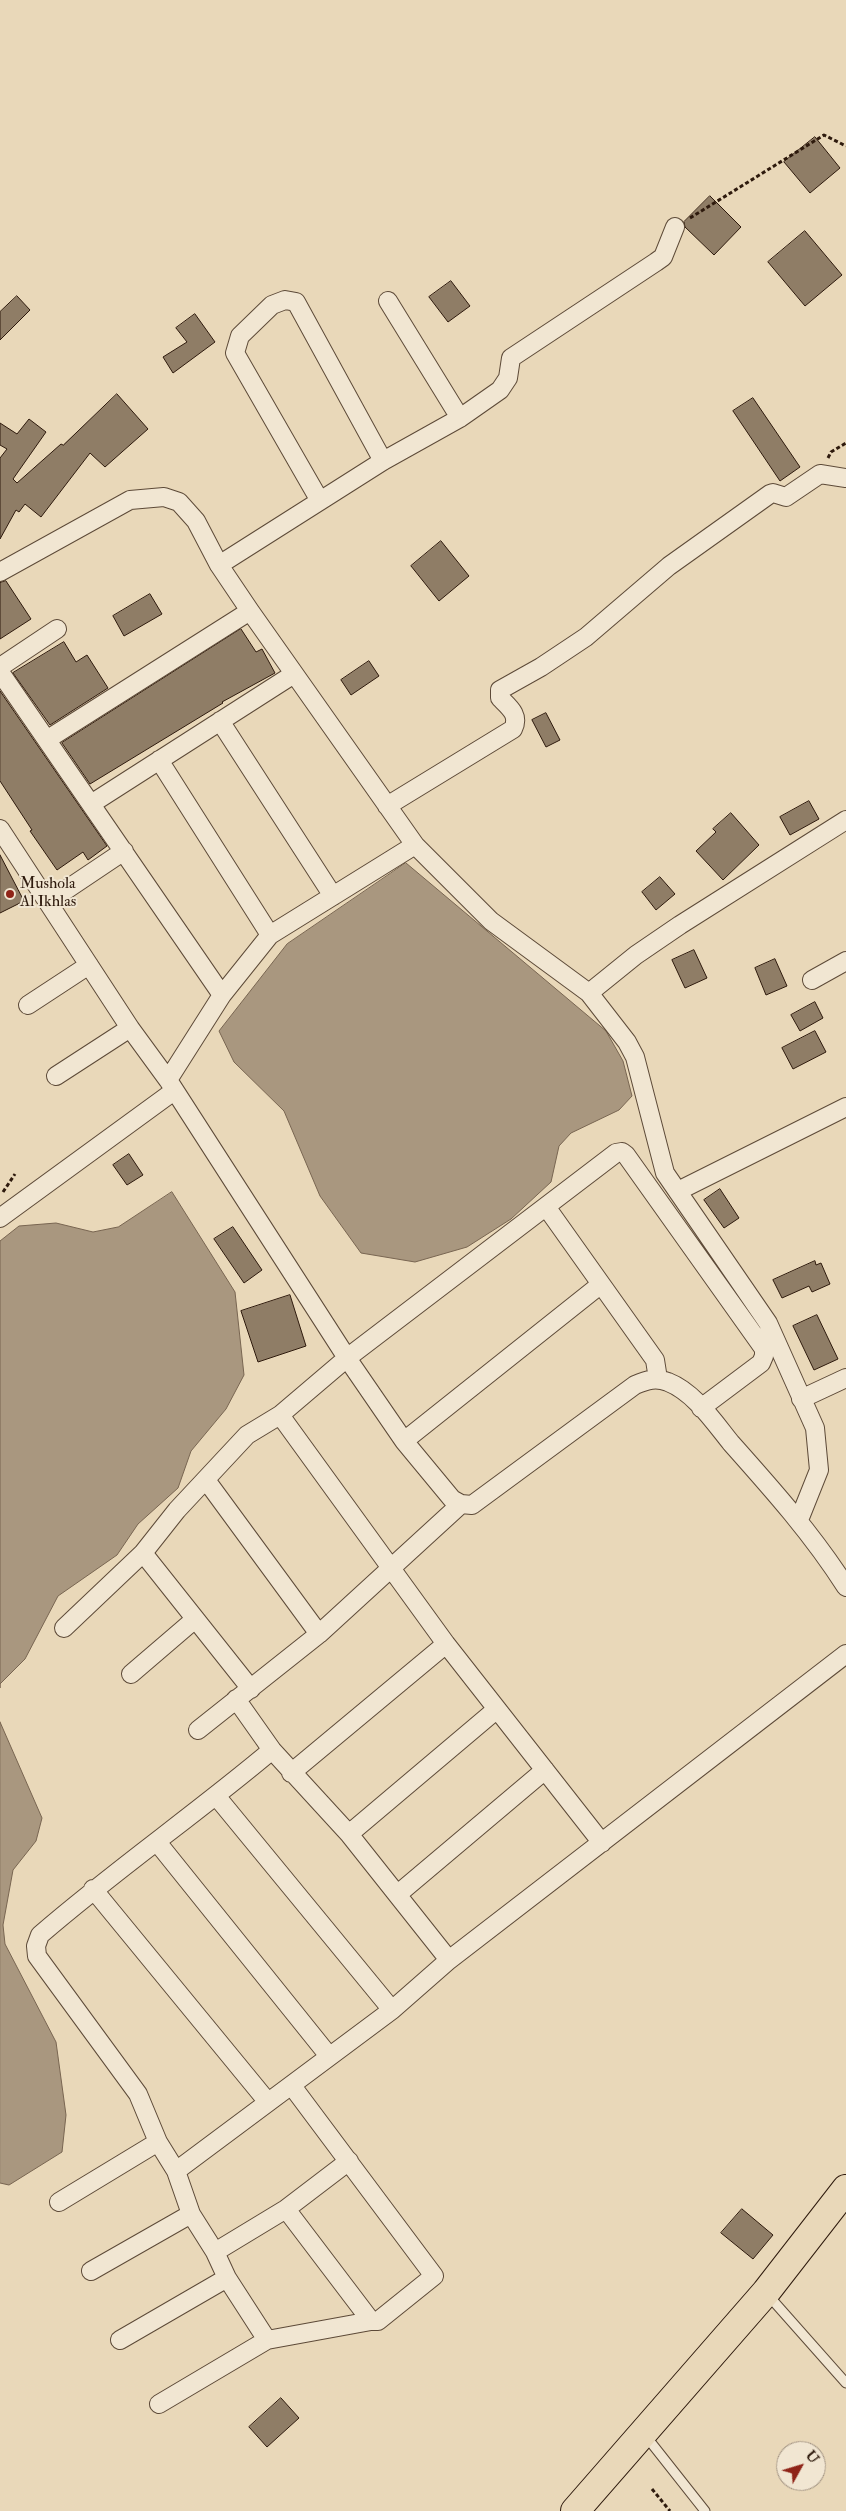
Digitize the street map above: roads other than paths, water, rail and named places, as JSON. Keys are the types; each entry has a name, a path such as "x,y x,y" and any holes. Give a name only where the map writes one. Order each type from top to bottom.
{"main road":[{"path":"575,2511 766,2292 846,2189"}],"street":[{"path":"219,565 383,461 460,418 506,383 511,358 517,353 663,257 675,227"},
{"path":"320,501 235,353 240,336 272,305 285,300 296,302 383,461"},
{"path":"388,301 460,418"},
{"path":"387,806 513,729 516,723 516,715 500,698 500,690 541,667 586,637 685,555 770,494 786,497 820,474 846,478"},
{"path":"0,572 130,500 164,497 179,502 196,521 219,565 250,611 415,845 491,921 589,993 627,1042 634,1057 666,1173 768,1323 815,1428 819,1470 799,1520"},
{"path":"48,739 250,611"},
{"path":"0,667 57,629"},
{"path":"0,672 48,739 222,995"},
{"path":"91,804 294,674"},
{"path":"220,721 333,896"},
{"path":"159,760 270,936"},
{"path":"589,993 680,925 846,820"},
{"path":"3,839 48,902 130,1028 171,1085 347,1358 404,1441 452,1499 461,1504 472,1505 635,1385 647,1380 658,1379 681,1389 701,1408 799,1520 846,1586"},
{"path":"0,1218 171,1085 222,995 270,936 415,845"},
{"path":"48,902 124,851"},
{"path":"812,980 846,961"},
{"path":"28,1005 89,965"},
{"path":"56,1076 130,1028"},
{"path":"678,1191 846,1107"},
{"path":"64,1628 143,1553 157,1532 206,1480 232,1448 280,1415 347,1358 547,1208 616,1153 622,1152 626,1155 764,1349 761,1363 701,1408"},
{"path":"547,1208 655,1360 658,1379"},
{"path":"404,1441 600,1285"},
{"path":"801,1399 846,1378"},
{"path":"280,1415 446,1644 602,1843"},
{"path":"206,1480 319,1634"},
{"path":"198,1730 319,1634 461,1504"},
{"path":"143,1553 194,1620 251,1689"},
{"path":"131,1674 194,1620"},
{"path":"291,1773 446,1644"},
{"path":"176,2171 392,2010 449,1960 846,1654"},
{"path":"236,1700 272,1750 291,1773 349,1834 449,1960"},
{"path":"349,1834 497,1709"},
{"path":"267,2340 227,2278 215,2252 191,2214 176,2171 158,2142 138,2094 37,1956 36,1946 40,1935 93,1889 217,1797 272,1750"},
{"path":"398,1894 545,1770"},
{"path":"217,1797 392,2010"},
{"path":"157,1842 329,2056"},
{"path":"93,1889 268,2101"},
{"path":"159,2404 267,2340 378,2321 434,2276 292,2086"},
{"path":"59,2202 158,2142"},
{"path":"215,2252 286,2208 349,2161"},
{"path":"286,2208 371,2321"},
{"path":"91,2271 191,2214"},
{"path":"120,2340 227,2278"}],"lane":[{"path":"766,2292 846,2383"},
{"path":"643,2433 705,2511"}],"place":[{"name":"Mushola Al Ikhlas","path":"10,894"}]}
